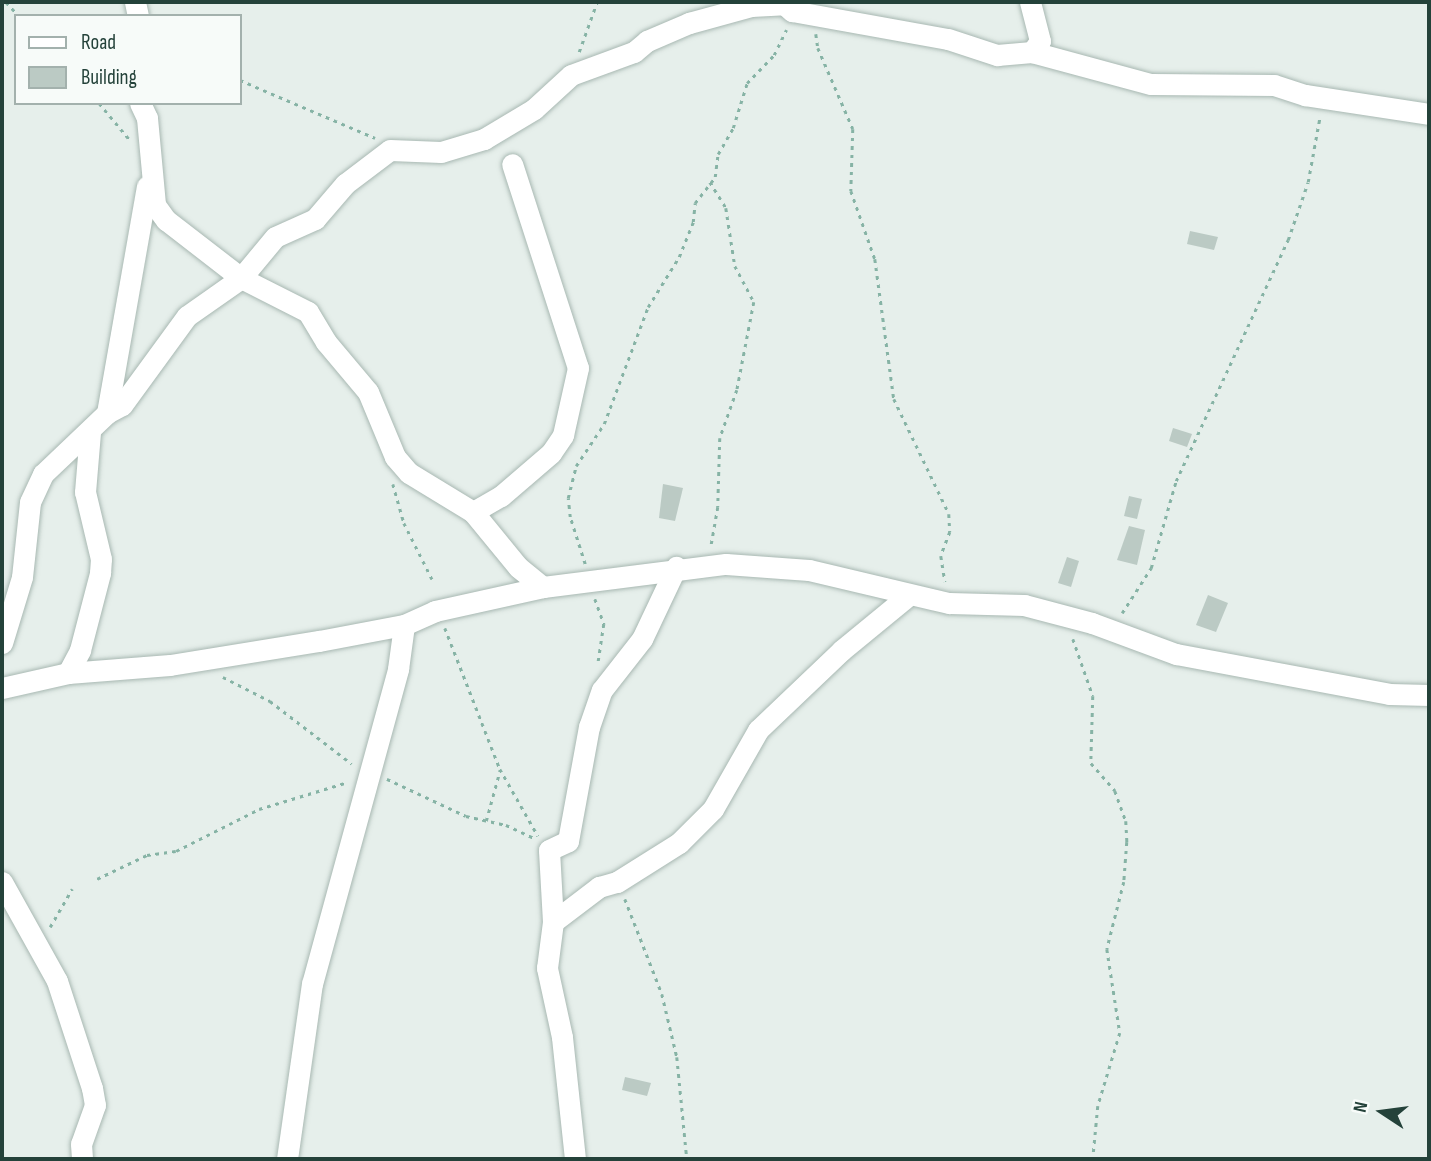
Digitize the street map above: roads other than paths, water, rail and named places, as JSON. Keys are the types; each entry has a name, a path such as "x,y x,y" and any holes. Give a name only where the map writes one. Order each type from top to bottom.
{"street":[{"path":"1030,2 1040,41 1032,52"},
{"path":"2,643 22,576 30,502 43,474 107,413 122,405 187,316 241,278 275,237 314,219 345,184 390,150 441,152 484,139 534,109 571,75 634,52 647,41 689,23 751,6 784,4 793,14 948,38 997,55 1032,52 1151,83 1274,85 1305,95 1429,114"},
{"path":"141,105 147,118 149,177 155,205 166,220 241,278 308,312 327,342 368,392 395,457 410,473 472,512 504,552 543,587"},
{"path":"472,512 501,496 551,453 563,435 578,368 512,164"},
{"path":"107,413 123,326 126,285 149,177"},
{"path":"68,673 80,650 100,573 101,559 85,492 90,432"},
{"path":"2,688 68,673 170,665 404,625 435,611 543,587 709,564 809,570 948,603 1024,606 1112,631 1176,654 1389,694 1429,695"},
{"path":"575,1159 562,1037 547,968 553,922 549,850 568,841 589,726 602,690 642,639 676,567"},
{"path":"553,922 599,887 617,882 679,843 713,809 758,730 842,650 909,594"},
{"path":"287,1159 312,984 371,774 398,668 404,625"},
{"path":"2,882 57,981 94,1097 81,1144 82,1159"}]}
